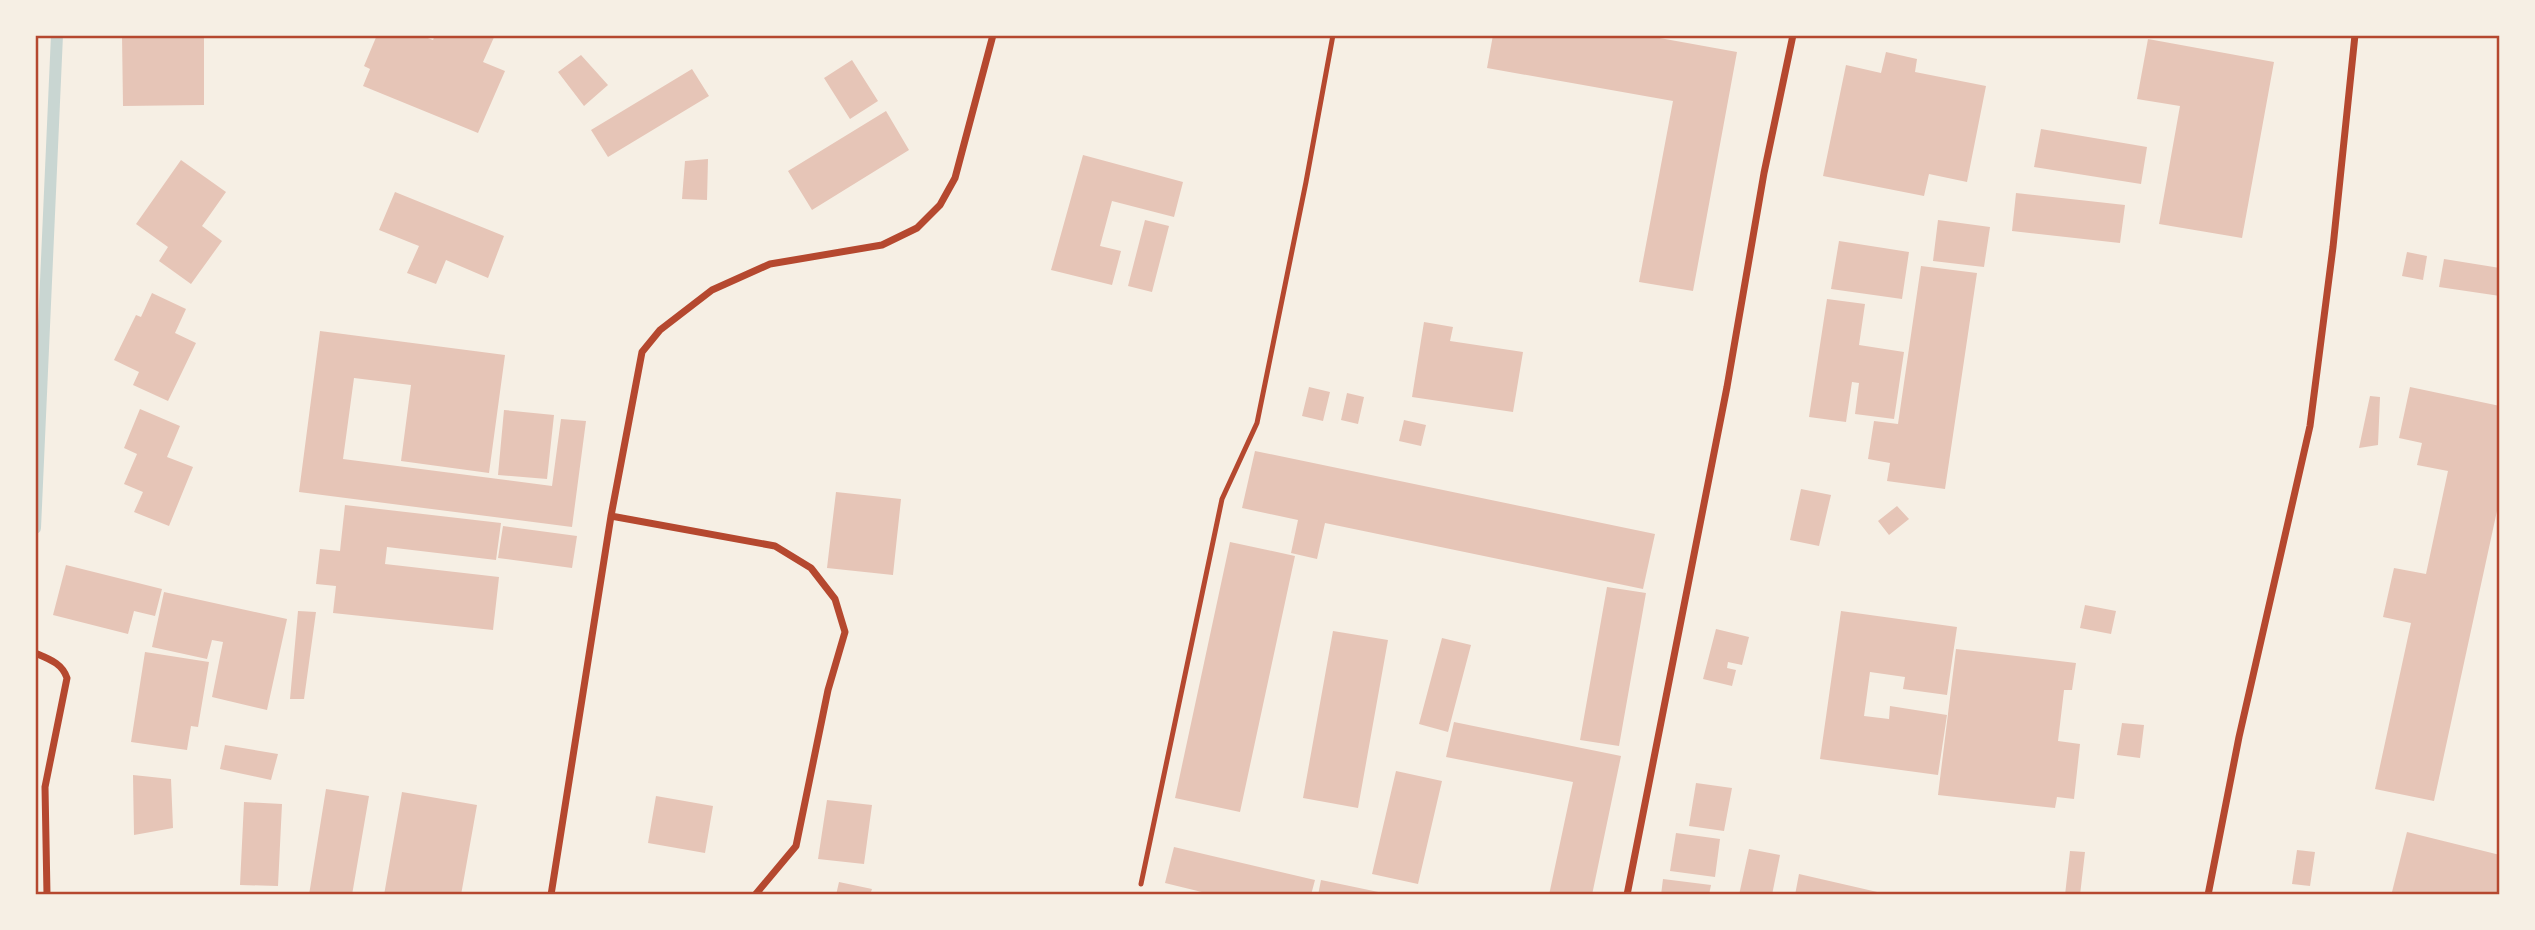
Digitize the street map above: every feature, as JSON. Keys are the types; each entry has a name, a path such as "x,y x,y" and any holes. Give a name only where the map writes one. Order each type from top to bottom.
{"street":[{"path":"551,895 611,516 642,352 660,330 712,290 723,285 770,264 882,245 916,228 940,205 955,178 993,35"},
{"path":"1628,895 1793,35"},
{"path":"2208,895 2239,737 2310,426 2333,247 2355,35"},
{"path":"611,516 775,547 811,568 835,599 845,632 828,690 796,846 755,895"},
{"path":"35,653 56,662 65,671 67,678 45,786 47,895"}],"lane":[{"path":"1141,884 1222,499 1257,423 1333,35"}],"building":[{"path":"122,35 204,35 204,105 123,106"},
{"path":"377,35 420,35 433,40 435,35 495,35 483,62 505,71 478,133 363,86 370,69 364,66"},
{"path":"1493,35 1643,35 1737,52 1693,291 1639,282 1673,101 1487,68"},
{"path":"2148,39 2274,62 2242,238 2159,224 2180,106 2137,99"},
{"path":"1886,52 1917,59 1915,72 1986,86 1967,182 1929,174 1924,196 1823,176 1846,65 1881,73"},
{"path":"581,55 608,85 584,106 558,72"},
{"path":"852,60 878,101 850,119 824,78"},
{"path":"692,69 709,96 608,157 591,130"},
{"path":"886,111 909,150 812,210 788,171"},
{"path":"2041,129 2147,147 2141,184 2034,167"},
{"path":"1083,155 1183,182 1174,217 1112,201 1100,246 1121,251 1112,285 1051,270"},
{"path":"708,159 707,200 682,199 685,161"},
{"path":"181,160 226,192 202,226 222,241 191,284 159,261 168,247 136,224"},
{"path":"395,192 504,236 488,278 446,260 436,284 407,273 419,246 379,230"},
{"path":"2016,193 2125,205 2120,243 2012,231"},
{"path":"1145,220 1169,226 1152,292 1128,286"},
{"path":"1938,220 1990,227 1984,267 1933,261"},
{"path":"1839,241 1909,252 1902,299 1831,289"},
{"path":"2407,252 2427,256 2423,280 2402,276"},
{"path":"2444,259 2500,268 2500,296 2439,287"},
{"path":"1921,266 1977,273 1945,489 1887,481 1890,463 1868,459 1874,421 1898,424"},
{"path":"152,293 186,309 175,333 196,343 168,401 133,385 139,372 114,360 136,315 141,317"},
{"path":"1827,299 1865,304 1859,345 1904,352 1894,419 1855,414 1859,383 1852,382 1846,422 1809,417"},
{"path":"1424,322 1453,327 1450,341 1523,352 1513,412 1412,397"},
{"path":"320,331 505,355 489,473 401,461 411,385 354,378 343,459 552,486 561,419 586,421 572,527 299,492"},
{"path":"1309,387 1330,392 1323,421 1302,416"},
{"path":"2410,387 2500,406 2500,497 2434,801 2375,789 2411,623 2383,617 2394,568 2426,574 2448,471 2417,465 2422,443 2399,438"},
{"path":"1347,393 1364,397 1358,424 1341,420"},
{"path":"2370,396 2380,397 2378,445 2359,448"},
{"path":"140,409 180,426 167,457 193,467 169,526 134,512 143,492 124,484 137,454 124,448"},
{"path":"504,410 554,415 547,479 498,475"},
{"path":"1404,420 1426,425 1421,446 1399,441"},
{"path":"1255,451 1655,534 1643,589 1325,523 1317,559 1291,553 1298,520 1242,508"},
{"path":"1801,489 1831,495 1819,546 1790,540"},
{"path":"836,492 901,499 893,575 827,568"},
{"path":"345,505 501,523 496,560 387,547 385,564 499,577 493,630 333,613 336,586 316,584 320,549 340,551"},
{"path":"1897,506 1909,519 1889,535 1878,521"},
{"path":"503,526 577,536 572,568 498,558"},
{"path":"1230,542 1295,556 1240,812 1175,798"},
{"path":"66,565 162,589 155,616 134,611 128,634 53,615"},
{"path":"1607,587 1646,593 1619,746 1580,740"},
{"path":"164,592 287,619 267,710 212,697 223,642 212,640 207,659 152,647"},
{"path":"2085,605 2116,611 2111,634 2080,628"},
{"path":"298,611 316,612 304,699 290,699"},
{"path":"1841,611 1957,627 1947,695 1903,689 1905,677 1870,672 1864,716 1889,719 1890,706 1947,715 1938,775 1820,759"},
{"path":"1716,629 1749,637 1742,665 1728,662 1727,668 1736,670 1732,686 1703,679"},
{"path":"1333,631 1388,640 1358,808 1303,798"},
{"path":"1442,638 1471,645 1448,732 1419,724"},
{"path":"1956,649 2076,663 2072,690 2064,690 2058,741 2080,744 2074,799 2057,797 2055,808 1938,795"},
{"path":"145,652 209,662 198,727 191,726 187,750 131,742"},
{"path":"1454,722 1621,756 1592,895 1549,895 1573,782 1446,757"},
{"path":"2122,723 2144,725 2140,758 2117,755"},
{"path":"225,745 278,754 271,780 220,769"},
{"path":"1396,771 1442,781 1418,884 1372,874"},
{"path":"133,775 171,779 173,828 134,835"},
{"path":"1696,783 1732,788 1724,831 1689,826"},
{"path":"326,789 369,796 352,895 309,895"},
{"path":"402,792 477,805 461,895 384,895"},
{"path":"656,796 713,806 705,853 648,843"},
{"path":"827,800 872,805 864,864 818,859"},
{"path":"244,802 282,804 278,886 240,885"},
{"path":"2407,832 2500,855 2500,895 2404,895 2392,892"},
{"path":"1676,833 1720,839 1715,877 1670,871"},
{"path":"1174,847 1315,880 1311,895 1214,895 1165,883"},
{"path":"1749,849 1780,855 1772,895 1739,895"},
{"path":"2297,850 2315,852 2310,886 2292,884"},
{"path":"2070,851 2085,852 2080,895 2065,895"},
{"path":"1799,874 1886,894 1886,895 1795,895"},
{"path":"1663,879 1711,885 1709,895 1661,895"},
{"path":"1321,880 1388,894 1388,895 1318,895"},
{"path":"839,882 872,889 870,895 836,895"}],"waterway":[{"path":"35,528 57,35"}]}
